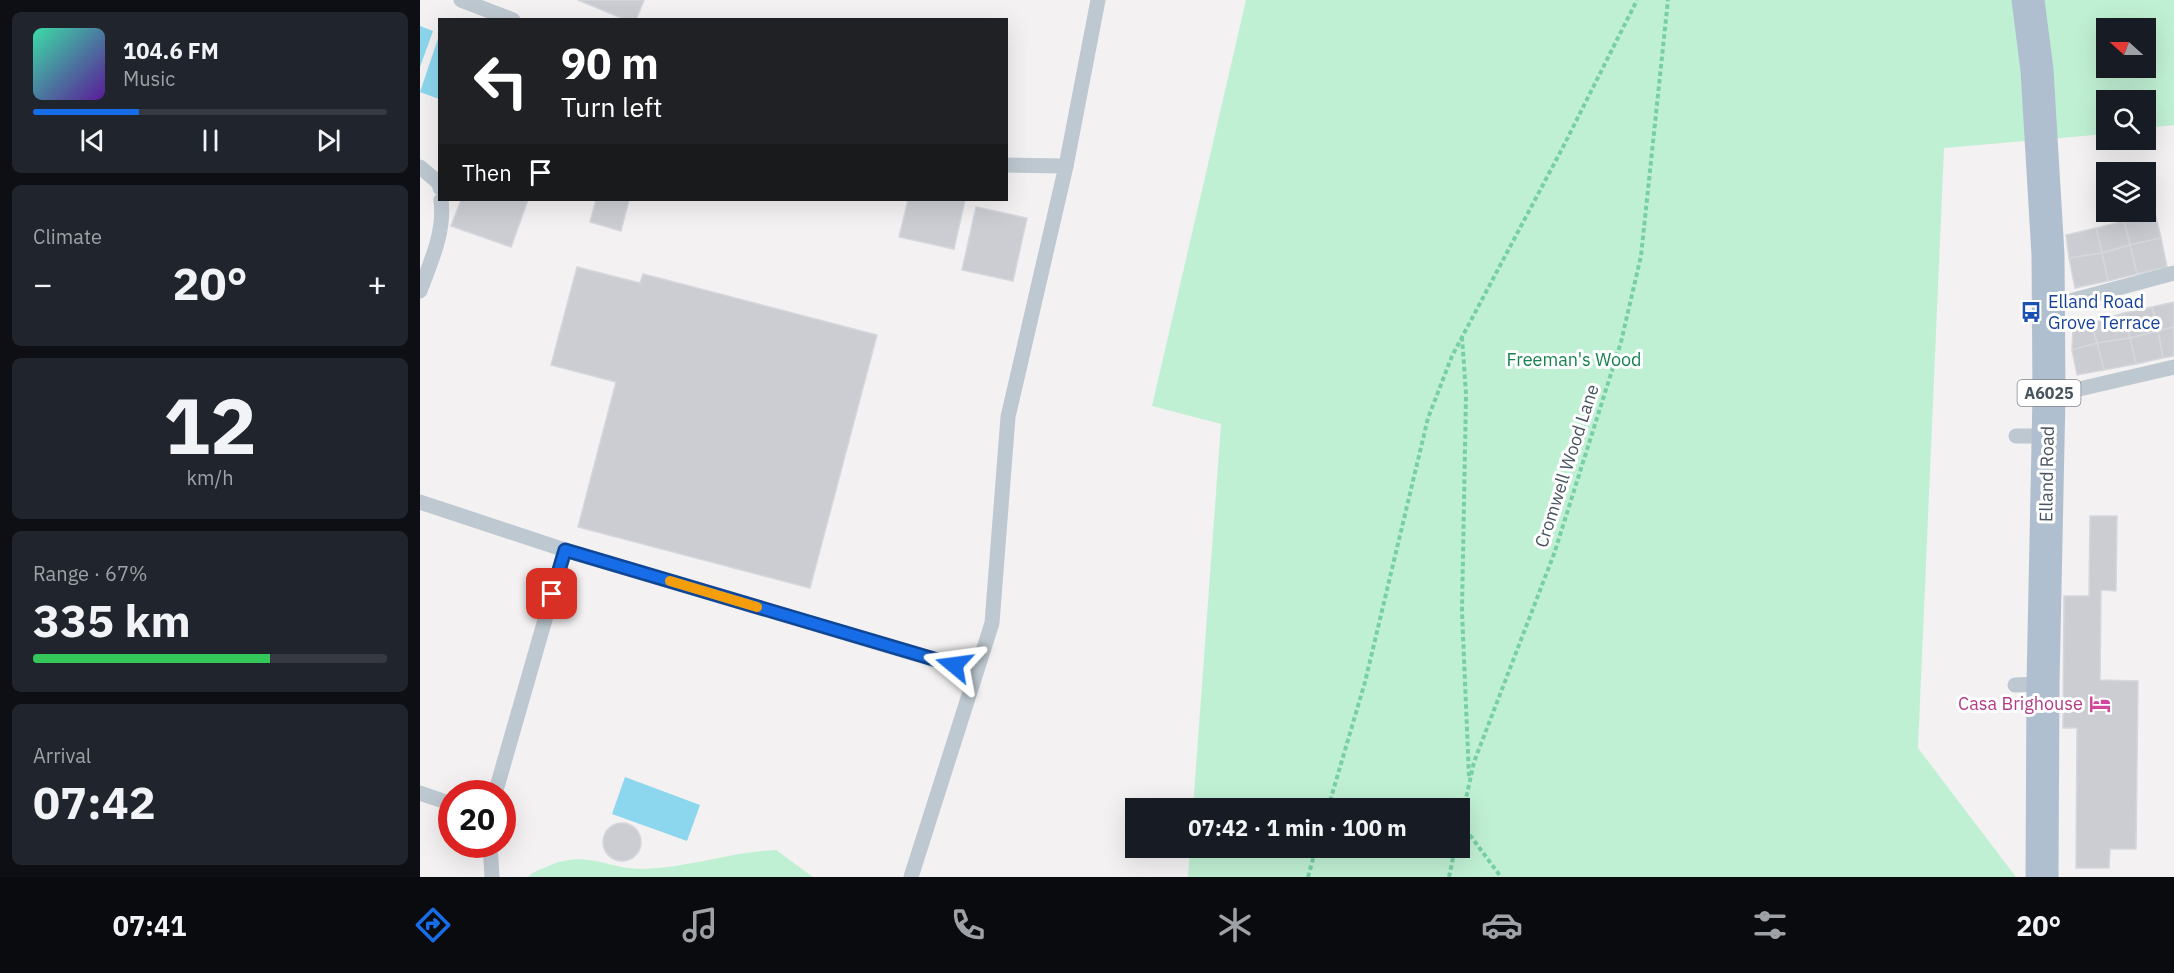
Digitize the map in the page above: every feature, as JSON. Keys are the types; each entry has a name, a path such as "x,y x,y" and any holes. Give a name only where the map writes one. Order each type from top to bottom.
{"main road":[{"name":"Elland Road","path":"2028,0 2037,82 2047,236 2049,396 2032,436 2029,684 2042,877"}],"lane":[{"path":"460,0 508,18"},
{"path":"911,877 992,623 1008,417 1066,166 1098,0"},
{"path":"1008,165 1066,166"},
{"path":"420,167 438,182"},
{"path":"420,291 440,236 443,214 441,201"},
{"path":"2048,307 2174,273"},
{"path":"2049,396 2174,367"},
{"path":"420,502 565,550 976,672"},
{"path":"499,780 565,550"},
{"path":"420,794 438,800"},
{"path":"491,858 492,877"}],"path":[{"path":"1331,798 1365,682 1428,418 1462,337 1562,149 1637,0"},
{"name":"Cromwell Wood Lane","path":"1466,798 1474,762 1554,554 1621,342 1641,256 1668,0"},
{"path":"1462,337 1466,394 1462,611 1469,783"},
{"path":"1470,837 1501,877"},
{"path":"1308,877 1313,858"},
{"path":"1449,877 1453,858"}],"green space":[{"name":"Freeman's Wood","path":"1246,0 2174,0 2174,125 2156,127 2156,90 2096,90 2096,135 1944,148 1918,748 2016,877 1188,877 1189,858 1470,858 1470,798 1194,798 1221,424 1152,406"},
{"path":"776,850 813,877 528,877 534,872 559,862 572,860 595,861 643,869"}],"water":[{"path":"420,26 433,31 420,67"},
{"path":"438,39 438,99 420,92"},
{"path":"625,777 700,805 687,841 612,814"}],"building":[{"path":"578,0 644,0 637,18 621,18"},
{"path":"461,201 528,201 511,247 451,226"},
{"path":"596,201 629,201 621,231 590,222"},
{"path":"908,201 965,201 954,249 899,237"},
{"path":"976,207 1027,218 1013,281 962,270"},
{"path":"2156,217 2161,238 2130,245 2124,222 2156,222"},
{"path":"2124,222 2130,245 2102,253 2096,228"},
{"path":"2096,228 2102,253 2069,258 2066,235"},
{"path":"2161,238 2167,267 2137,274 2130,245"},
{"path":"2130,245 2137,274 2108,281 2102,253"},
{"path":"2102,253 2108,281 2075,288 2069,258"},
{"path":"577,267 640,283 643,274 877,335 810,588 578,527 616,382 551,365"},
{"path":"2174,302 2174,327 2158,331 2152,307"},
{"path":"2152,307 2158,331 2130,338 2124,313"},
{"path":"2124,313 2130,338 2097,343 2091,323"},
{"path":"2091,323 2097,343 2072,350 2073,328"},
{"path":"2174,327 2174,356 2163,358 2158,331"},
{"path":"2158,331 2163,358 2136,364 2130,338"},
{"path":"2130,338 2136,364 2104,370 2097,343"},
{"path":"2097,343 2104,370 2077,375 2072,350"},
{"name":"Casa Brighouse","path":"2090,516 2117,516 2116,591 2101,590 2100,680 2138,681 2136,849 2110,849 2109,868 2076,868 2077,728 2063,728 2064,596 2089,596"},
{"path":"622,823 636,828 641,842 636,856 622,861 608,856 603,842 608,828"}],"slow traffic":[{"path":"670,581 757,607"}],"place":[{"name":"Elland Road Grove Terrace","path":"2031,312"},
{"name":"Casa Brighouse","path":"2100,704"}],"route":[{"path":"552,594 565,550 954,665"}]}
